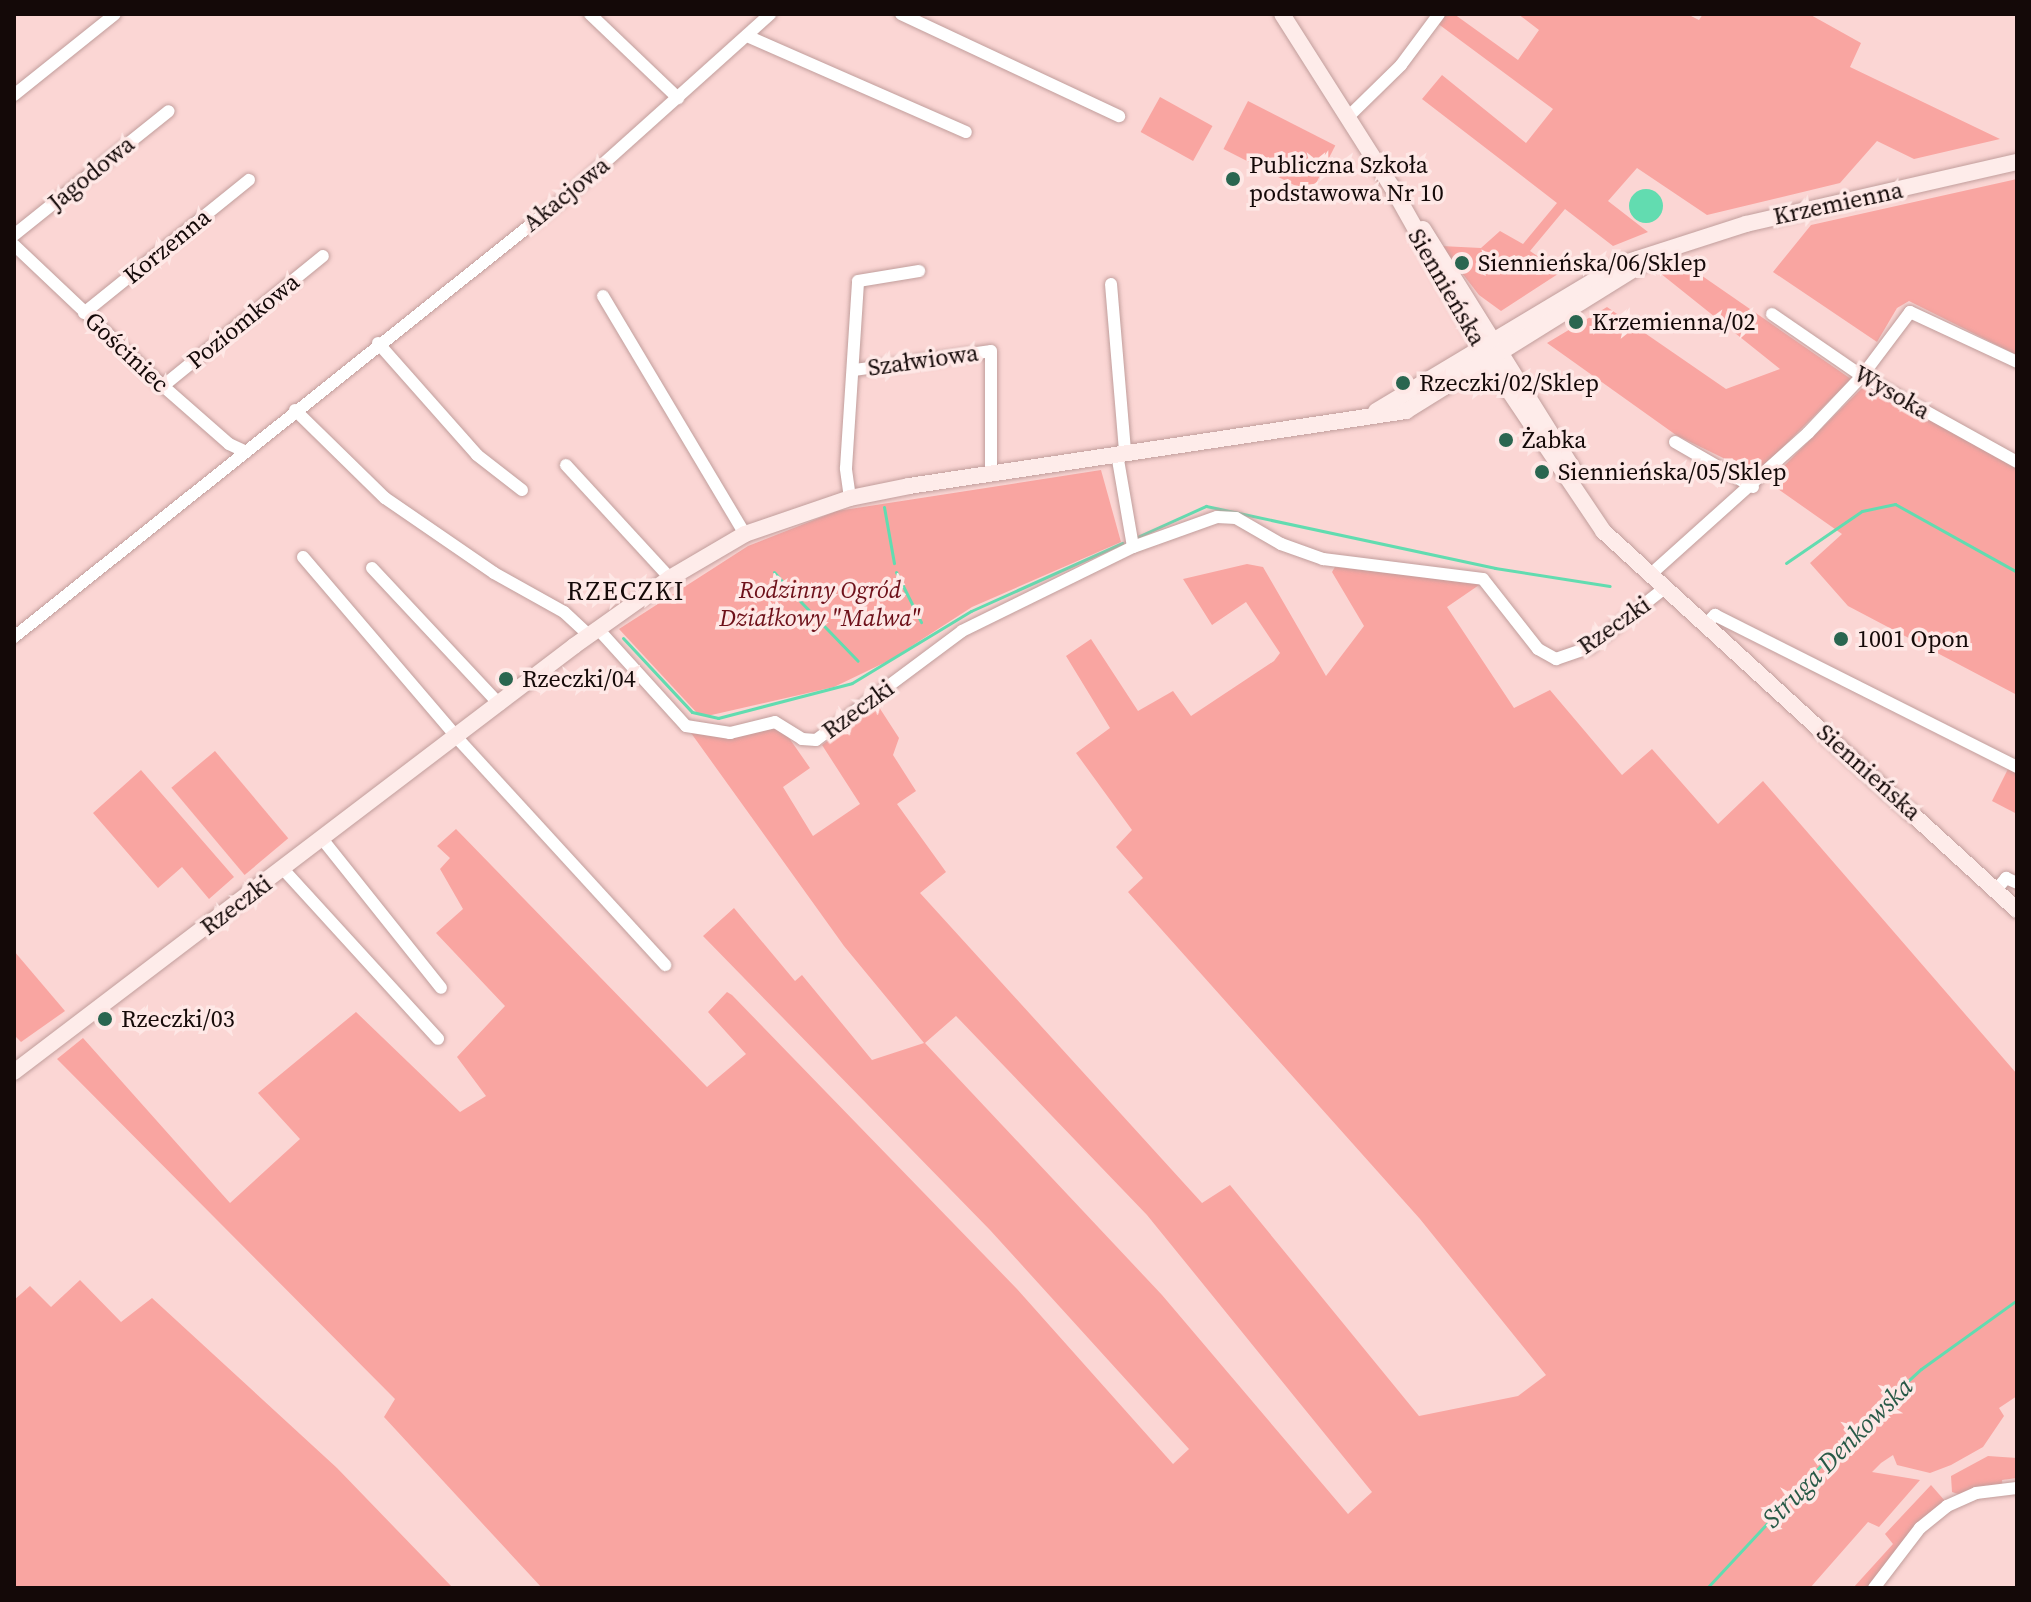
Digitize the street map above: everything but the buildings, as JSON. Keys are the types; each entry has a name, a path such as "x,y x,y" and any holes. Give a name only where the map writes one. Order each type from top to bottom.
{"main road":[{"name":"Siennieńska","path":"1282,14 1349,116 1603,531 2017,910"},
{"name":"Krzemienna","path":"1488,343 1589,279 1661,252 1746,224 2017,162"},
{"name":"Krzemienna","path":"1496,358 1661,252"},
{"name":"Rzeczki","path":"1363,417 1488,343"},
{"name":"Rzeczki","path":"14,1072 593,632 670,578 745,534 850,498 1121,453 1406,411 1496,358"}],"street":[{"path":"14,95 115,14"},
{"path":"590,14 678,98"},
{"name":"Akacjowa","path":"14,637 378,343 573,191 770,14"},
{"path":"901,14 1119,116"},
{"path":"1349,116 1401,65 1439,14"},
{"path":"747,36 966,132"},
{"name":"Jagodowa","path":"14,235 169,111"},
{"name":"Korzenna","path":"84,313 249,180"},
{"name":"Gościniec","path":"14,245 163,386 229,444 246,452"},
{"name":"Poziomkowa","path":"163,386 323,256"},
{"name":"Szałwiowa","path":"850,498 846,468 858,281 919,271"},
{"path":"1111,284 1121,453 1133,547"},
{"path":"603,296 745,534"},
{"path":"1651,574 1753,487 1862,376 1910,312 2017,362"},
{"name":"Wysoka","path":"1772,314 1862,376 2017,462"},
{"path":"378,343 477,455 522,490"},
{"name":"Szałwiowa","path":"854,370 991,351 991,475"},
{"name":"Rzeczki","path":"295,410 385,498 494,573 593,632 686,726 730,733 775,722 802,739 816,740 962,631 1133,547 1227,517 1323,559 1483,579 1538,649 1556,659 1590,647 1666,587"},
{"path":"1675,442 1753,487"},
{"path":"566,465 670,578"},
{"path":"303,557 457,736 665,965"},
{"path":"372,568 500,705"},
{"path":"1706,624 1715,615 2017,767"},
{"path":"323,840 441,988"},
{"path":"283,869 438,1039"},
{"path":"1996,890 2006,878 2017,883"},
{"path":"1874,1588 1920,1528 1947,1506 1976,1493 2017,1488"}],"green space":[{"path":"1443,14 1454,14 1518,60 1539,30 1518,14 1687,14 1699,20 1703,14 1809,14 1861,43 1850,67 2000,139 1914,159 1877,141 1840,183 1707,215 1637,168 1608,201 1648,232 1613,246 1565,209 1530,251 1561,272 1501,311 1479,295 1441,246 1481,248 1500,231 1523,244 1557,203 1422,99 1442,75 1526,143 1553,109 1437,23"},
{"path":"1160,97 1212,126 1193,161 1141,132"},
{"path":"1248,101 1335,145 1311,194 1223,149"},
{"path":"2017,179 2017,355 1909,301 1897,308 1877,342 1773,272 1811,225"},
{"path":"1682,262 1851,379 1756,474 1676,435 1547,343 1607,307 1726,389 1780,369 1660,273"},
{"path":"1864,386 2017,465 2017,695 1848,606 1810,563 1842,534 1768,482"},
{"name":"Rodzinny Ogród Działkowy \"Malwa\"","path":"1101,470 1121,542 972,607 890,660 834,687 707,716 697,713 619,629 748,546 837,511"},
{"path":"1247,564 1263,567 1326,676 1364,626 1332,572 1335,567 1482,583 1447,607 1514,708 1550,690 1622,775 1652,749 1718,824 1763,781 2017,1074 2017,1396 1999,1408 2004,1416 1983,1447 1951,1465 1930,1473 1897,1465 1893,1455 1881,1463 1872,1472 1920,1480 1879,1527 1868,1522 1810,1588 542,1588 384,1417 395,1399 57,1059 83,1038 230,1203 300,1139 258,1093 356,1012 460,1112 486,1096 457,1057 505,1006 436,933 463,909 440,869 450,858 437,846 456,829 707,1087 746,1054 708,1012 727,992 732,995 1017,1289 1173,1464 1189,1449 990,1230 703,936 734,908 795,981 802,975 872,1060 924,1043 844,946 686,726 776,728 787,735 810,768 783,787 813,836 860,804 822,745 877,704 899,738 893,755 916,791 897,804 946,872 920,893 1202,1203 1230,1185 1419,1416 1518,1396 1546,1375 1420,1219 1128,892 1143,878 1116,847 1132,830 1076,753 1110,728 1066,656 1091,639 1138,711 1173,691 1191,716 1274,661 1280,653 1246,602 1212,625 1183,579","holes":["956,1016 1147,1215 1372,1492 1348,1514 1162,1295 925,1043"]},
{"path":"215,751 288,838 245,875 171,788"},
{"path":"2008,769 2017,774 2017,814 1992,801"},
{"path":"141,770 234,877 209,899 182,867 158,888 93,813"},
{"path":"14,951 65,1011 21,1042 14,1035"},
{"path":"80,1280 121,1322 152,1298 337,1468 453,1588 14,1588 14,1300 30,1286 51,1307"},
{"path":"1988,1456 2017,1458 2017,1478 2002,1480 2003,1489 1967,1497 1952,1492 1951,1476"},
{"path":"1931,1485 1945,1501 1874,1588 1853,1588 1893,1544 1885,1534"}],"shaded area":[{"path":"1646,189 1658,194 1663,206 1658,218 1646,223 1634,218 1629,206 1634,194"}],"waterway":[{"path":"1786,563 1862,511 1895,504 2017,572"},
{"path":"1135,538 1206,506 1495,568 1610,586"},
{"path":"884,507 894,563"},
{"path":"623,638 692,712 718,718 852,683 971,611 1122,543"},
{"path":"774,572 794,595"},
{"path":"896,572 921,622"},
{"path":"800,601 858,661"},
{"name":"Struga Denkowska","path":"1707,1588 1850,1434 1921,1369 2017,1300"}],"place":[{"name":"Publiczna Szkoła podstawowa Nr 10","path":"1233,179"},
{"name":"Siennieńska/06/Sklep","path":"1462,263"},
{"name":"Krzemienna/02","path":"1576,322"},
{"name":"Rzeczki/02/Sklep","path":"1403,383"},
{"name":"Żabka","path":"1506,440"},
{"name":"Siennieńska/05/Sklep","path":"1542,472"},
{"name":"1001 Opon","path":"1841,639"},
{"name":"Rzeczki/04","path":"506,679"},
{"name":"Rzeczki/03","path":"105,1019"}],"district":[{"name":"RZECZKI","path":"626,592"}]}
